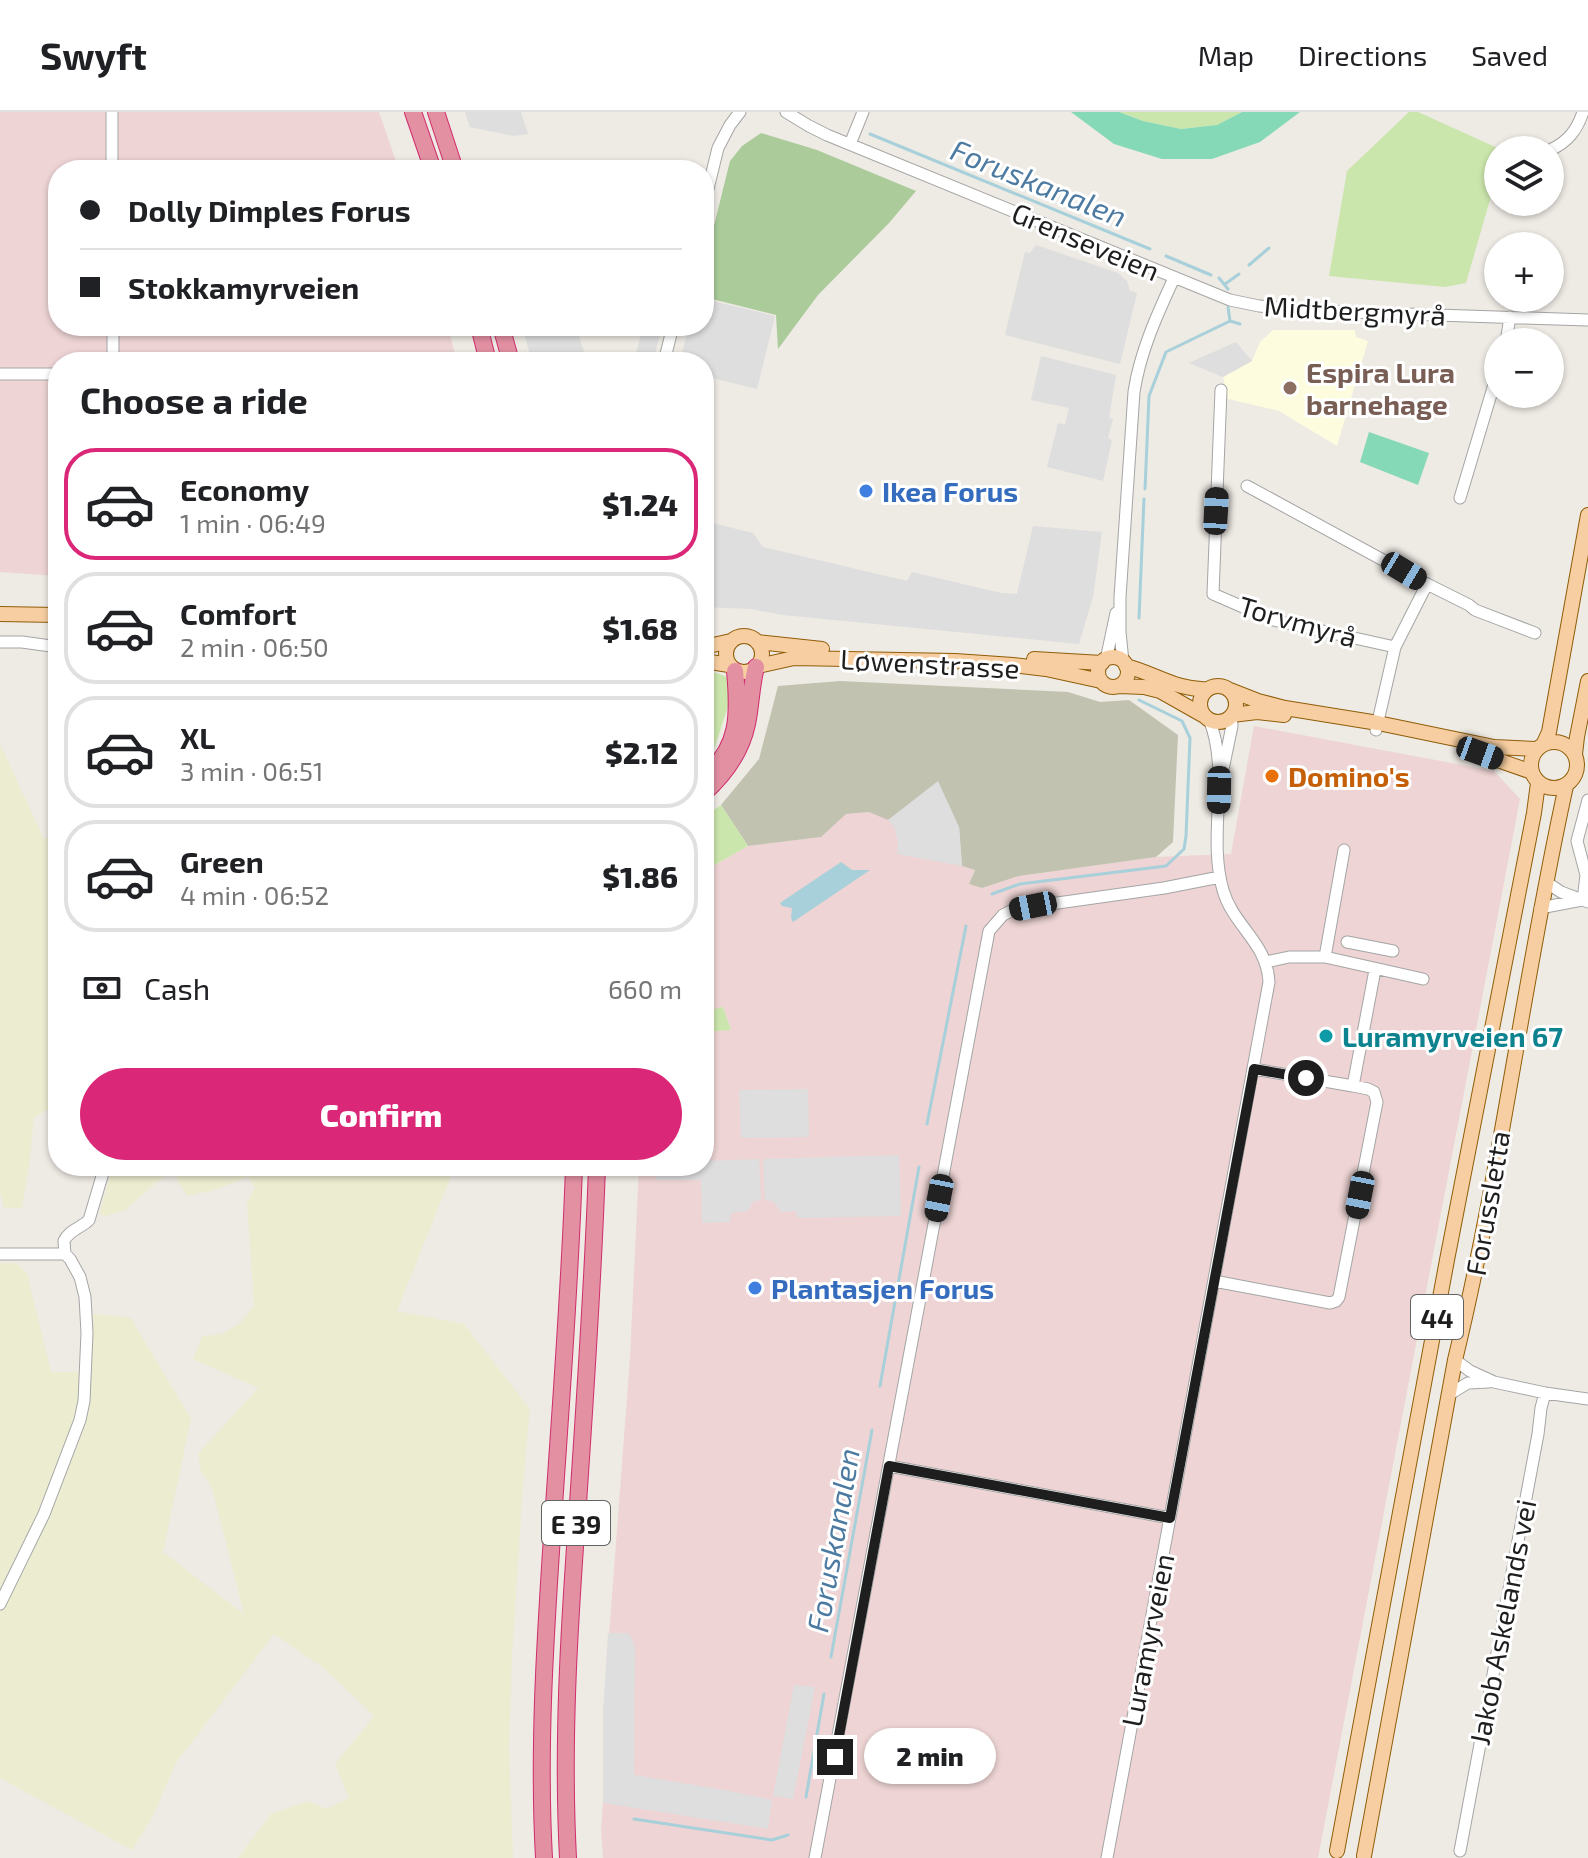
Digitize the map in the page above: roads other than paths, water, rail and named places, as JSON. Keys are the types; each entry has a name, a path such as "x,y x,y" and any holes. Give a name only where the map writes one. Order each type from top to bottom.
{"highway":[{"path":"413,112 430,160"},
{"path":"436,112 452,160"},
{"path":"714,783 730,766 740,746 757,666"},
{"path":"714,769 726,754 734,732 737,699 732,668"},
{"name":"E 39","path":"544,1858 543,1689 574,1176"},
{"name":"E 39","path":"568,1858 565,1774 567,1675 597,1176"}],"main road":[{"name":"44","path":"1535,777 1531,764 1549,732 1588,515"},
{"path":"0,614 48,616"},
{"path":"714,645 744,636 757,642 762,654 757,666 747,672 714,664"},
{"path":"731,641 726,653 732,668"},
{"name":"Løwenstrasse","path":"757,642 817,649 1104,661"},
{"name":"Løwenstrasse","path":"757,666 794,658 955,661 1046,669 1101,681"},
{"path":"1566,786 1551,789 1535,777 1480,753 1452,745 1377,727 1285,708 1219,686 1194,690 1115,658 1104,661 1098,672 1101,681 1109,687 1144,687 1160,691 1219,722 1232,715 1257,712 1377,727 1494,747 1540,747 1557,742 1571,748 1575,754"},
{"path":"1119,686 1126,679 1125,664"},
{"name":"44","path":"1566,786 1572,782 1578,768 1575,754 1588,681"},
{"path":"1207,718 1200,703 1208,689"},
{"path":"1230,690 1236,700 1232,715"},
{"name":"Forussletta","path":"1333,1855 1534,813 1535,777"},
{"name":"Forussletta","path":"1364,1857 1448,1395 1473,1284 1540,908 1566,786"},
{"name":"44","path":"1333,1855 1351,1849 1364,1857"}],"street":[{"path":"112,112 112,160"},
{"path":"714,164 718,148 740,112"},
{"name":"Grenseveien","path":"786,112 850,144 1174,278 1154,322 1140,362 1134,392 1120,597 1120,632 1125,664"},
{"path":"850,144 863,112"},
{"path":"1564,142 1578,126 1583,112"},
{"name":"Midtbergmyrå","path":"1174,278 1230,300 1259,306 1317,311 1588,320"},
{"path":"1508,328 1510,317"},
{"path":"0,374 48,374"},
{"name":"Torvmyrå","path":"1221,390 1213,594 1273,620 1395,647"},
{"path":"1460,498 1487,408"},
{"path":"1247,486 1475,610 1535,633"},
{"name":"Torvmyrå","path":"1377,727 1395,647 1427,584"},
{"name":"Grenseveien","path":"1104,661 1120,597"},
{"path":"0,642 48,646"},
{"path":"1219,790 1232,715"},
{"path":"1207,718 1216,741 1220,877 1228,904 1266,962 1289,957 1325,957 1423,979"},
{"path":"1585,901 1586,875 1577,841 1588,800"},
{"path":"1325,957 1344,850"},
{"path":"815,1858 989,931 1003,915 1015,909 1220,877"},
{"path":"1546,882 1561,892 1585,901"},
{"path":"1540,908 1585,901"},
{"path":"1347,942 1393,951"},
{"name":"Luramyrveien","path":"1107,1858 1268,995 1266,962"},
{"path":"1353,1086 1375,970"},
{"path":"1214,1281 1330,1303 1336,1301 1377,1102 1374,1092 1368,1089 1254,1069"},
{"path":"0,1604 44,1514 80,1420 87,1333 86,1306 80,1277 65,1254 65,1238 89,1220 102,1176"},
{"path":"0,1254 65,1254"},
{"path":"1455,1360 1494,1382 1588,1399"},
{"path":"1448,1395 1468,1383 1494,1382"},
{"name":"Jakob Askelands vei","path":"1460,1851 1545,1393"},
{"path":"889,1466 1170,1518"}],"water":[{"path":"841,862 852,870 870,870 793,922 792,908 780,903"}],"waterway":[{"name":"Foruskanalen","path":"870,134 1150,249"},
{"path":"1249,265 1269,248"},
{"name":"Foruskanalen","path":"1166,256 1211,275"},
{"path":"1225,284 1239,274"},
{"name":"Foruskanalen","path":"1219,278 1228,289"},
{"name":"Foruskanalen","path":"1228,307 1230,321 1240,324"},
{"name":"Foruskanalen","path":"1145,489 1149,396 1166,352 1230,321"},
{"name":"Foruskanalen","path":"1139,618 1144,499"},
{"name":"Foruskanalen","path":"992,894 1020,884 1166,866 1184,849 1190,738 1182,721 1139,700"},
{"name":"Foruskanalen","path":"927,1124 966,926"},
{"name":"Foruskanalen","path":"880,1386 919,1167"},
{"name":"Foruskanalen","path":"831,1657 872,1430"},
{"name":"Foruskanalen","path":"806,1797 824,1694"},
{"name":"Foruskanalen","path":"634,1819 772,1840 788,1835"}],"place":[{"name":"Espira Lura barnehage","path":"1290,388"},
{"name":"Ikea Forus","path":"866,491"},
{"name":"Domino's","path":"1272,776"},
{"name":"Luramyrveien 67","path":"1326,1036"},
{"name":"Plantasjen Forus","path":"755,1288"}]}
